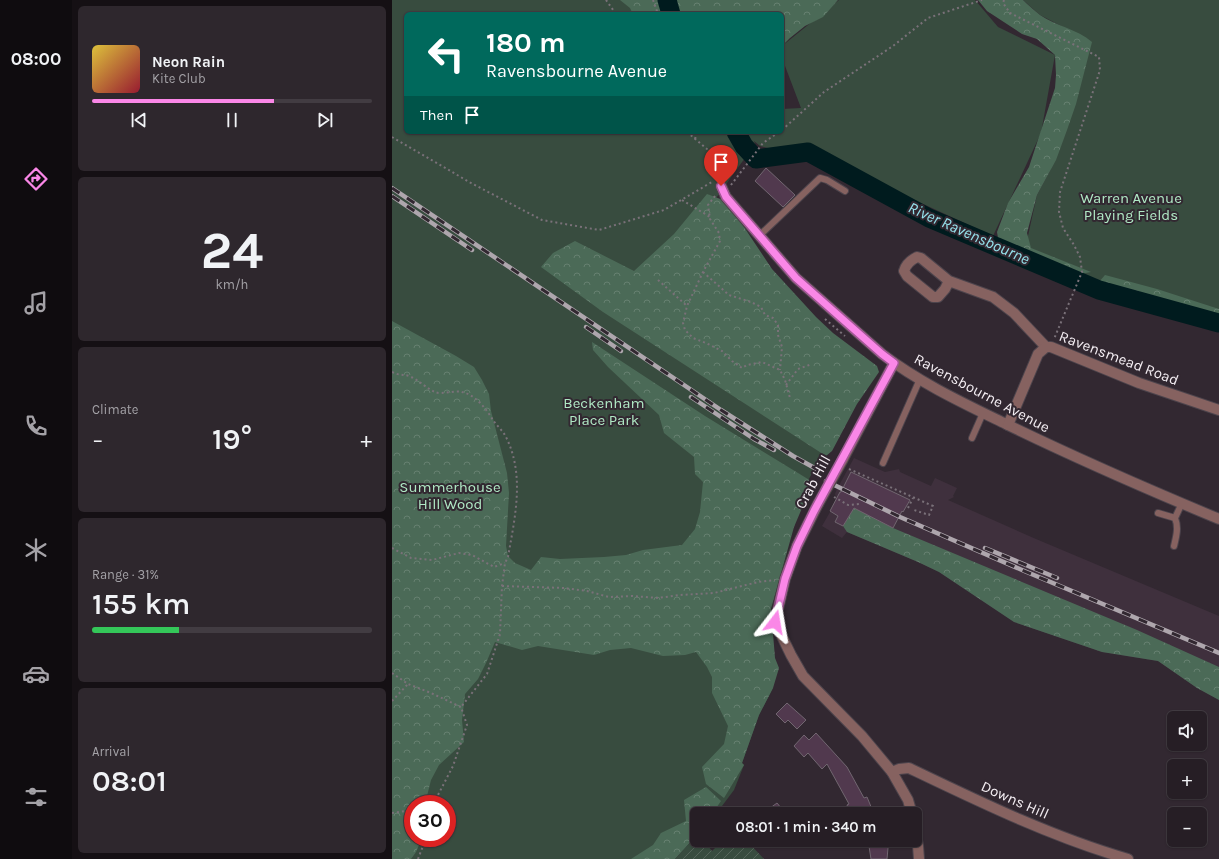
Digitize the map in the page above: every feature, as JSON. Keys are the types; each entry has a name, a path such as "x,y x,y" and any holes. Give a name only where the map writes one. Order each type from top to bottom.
{"street":[{"name":"Ravensbourne Avenue","path":"720,189 796,278 894,363 946,395 1052,447 1219,519"},
{"path":"949,281 993,297 1014,313 1048,347"},
{"name":"Ravensmead Road","path":"1008,425 1038,354 1048,347 1139,383 1219,410"},
{"name":"Crab Hill","path":"894,363 818,504 794,553 785,579 775,622 803,676 862,736 892,772 908,800 910,807"},
{"name":"Downs Hill","path":"892,772 899,769 909,768 1027,823 1068,839 1128,859"},
{"path":"918,847 919,859"}],"lane":[{"path":"759,236 820,178 828,180 845,191"},
{"path":"883,463 920,379"},
{"path":"972,438 983,413"},
{"path":"1174,546 1177,533 1177,523 1175,518 1182,503"},
{"path":"1158,513 1175,518"}],"path":[{"path":"606,0 615,12"},
{"path":"653,0 657,12"},
{"path":"784,128 824,92 893,46 928,18 982,0"},
{"path":"1004,0 1003,3 1010,13 1099,58 1100,70 1060,192 1059,212 1063,228 1080,257 1082,272 1048,347"},
{"path":"689,134 707,149 715,169 720,189"},
{"path":"695,139 696,134"},
{"path":"392,137 471,183 542,220 599,230 664,210 682,200 730,187 763,143 776,134"},
{"path":"720,189 708,205 710,217 719,233 720,241 687,306 683,324 685,330 693,338 722,351 742,368 747,365 762,362 780,370"},
{"path":"682,200 710,217"},
{"path":"703,272 729,295 761,307 765,315 773,318 778,325 778,335 782,347 780,370 790,398"},
{"path":"658,280 687,306"},
{"path":"786,386 798,369 812,364"},
{"path":"392,372 399,375 408,376 422,383 436,393 462,392 474,398 486,410 505,436 514,458 518,485 516,509 502,586 500,634 487,674 461,707"},
{"path":"849,469 933,506 929,515 914,510"},
{"path":"833,497 848,505 859,504"},
{"path":"908,508 913,498"},
{"path":"392,548 411,558 432,560 459,553 472,555 494,567 505,563"},
{"path":"502,586 564,588 609,597 632,596 658,598 714,593 758,582 775,580"},
{"path":"392,673 408,684 461,707 468,725 453,766 438,795"},
{"path":"392,700 408,684"},
{"path":"392,813 404,811"},
{"path":"418,859 423,847"}],"shaded area":[{"path":"854,458 885,472 899,469 900,472 931,486 935,478 957,488 953,496 954,497 948,500 1036,539 1219,616 1219,700 1197,688 1158,661 1102,652 1014,622 939,572 847,532 842,538 822,526 837,500 835,494 837,489"}],"green space":[{"name":"Beckenham Place Park","path":"392,0 682,0 689,12 404,12 404,134 784,134 784,109 801,108 784,63 784,44 839,0 975,0 998,27 1055,55 1041,133 993,236 897,192 848,174 850,169 760,146 754,141 755,144 709,208 825,450 790,513 769,564 773,688 759,715 742,763 744,765 734,790 721,807 690,807 690,843 675,859 392,859"},
{"path":"620,0 838,0 823,17 805,26 784,44 784,12 632,12 630,8"},
{"path":"978,0 1023,0 1046,19 1080,34 1092,42 1076,104 1056,160 1037,195 1027,233 1031,248 1091,272 1074,275 999,244 997,232 1008,203 1029,167 1055,88 1055,55 1037,39 1022,34 987,11"},
{"name":"Warren Avenue Playing Fields","path":"1023,0 1219,0 1219,323 1091,287 1024,254 1037,195 1051,169 1069,30 1040,15"},
{"path":"707,194 723,200 744,227 772,269 816,317 833,333 877,366 879,372 857,404 832,451 826,456 603,312 541,267 553,253 575,241 634,271 674,234"},
{"path":"1105,275 1157,289 1219,309 1219,318 1099,282"},
{"name":"Summerhouse Hill Wood","path":"392,321 474,367 482,380 489,394 491,411 507,473 509,493 506,546 508,556 515,563 531,570 541,557 560,559 604,557 626,555 643,550 682,545 695,529 700,512 703,482 695,474 694,457 664,433 659,415 608,367 593,350 592,342 705,416 816,484 805,501 794,527 771,609 775,658 779,668 773,688 759,715 742,763 744,765 724,798 706,784 702,767 724,744 728,726 712,693 712,677 696,652 685,655 663,656 631,648 610,650 594,655 538,646 522,650 495,642 478,679 465,694 462,720 464,742 439,765 431,780 427,795 404,795 404,847 418,847 416,852 411,859 392,859"},
{"path":"854,508 893,528 1137,630 1219,667 1219,700 1197,688 1158,661 1102,652 1014,622 939,572 847,532 843,526"},
{"path":"706,787 721,801 717,807 690,807 690,843 675,859 631,859 653,845 661,833 686,821 684,800"},
{"path":"690,843 690,847 709,847 712,851 716,847 753,847 764,859 675,859"}],"building":[{"path":"766,168 795,195 783,207 755,181"},
{"path":"851,472 910,500 893,528 854,508 843,526 835,522 838,516 830,511"},
{"path":"787,703 806,720 797,729 788,720 785,723 776,714"},
{"path":"816,733 847,767 864,798 867,797 871,807 848,807 847,805 849,804 827,764 822,769 808,753 804,757 794,746 804,735 809,740"},
{"path":"777,803 780,807 772,807"},
{"path":"869,847 888,847 887,859 871,859"}],"waterway":[{"name":"River Ravensbourne","path":"667,0 670,12"},
{"name":"River Ravensbourne","path":"737,134 744,146 756,159 808,152 929,218 1099,290 1219,323"}],"railway":[{"path":"392,188 721,410 793,456 820,471"},
{"path":"392,196 472,250"},
{"path":"586,327 621,351"},
{"path":"691,397 754,439 774,450"},
{"path":"826,481 900,517 1219,653"},
{"path":"985,548 1057,578"}],"route":[{"path":"721,186 726,197 796,278 894,363 814,511 797,546 785,579 775,622"}]}
